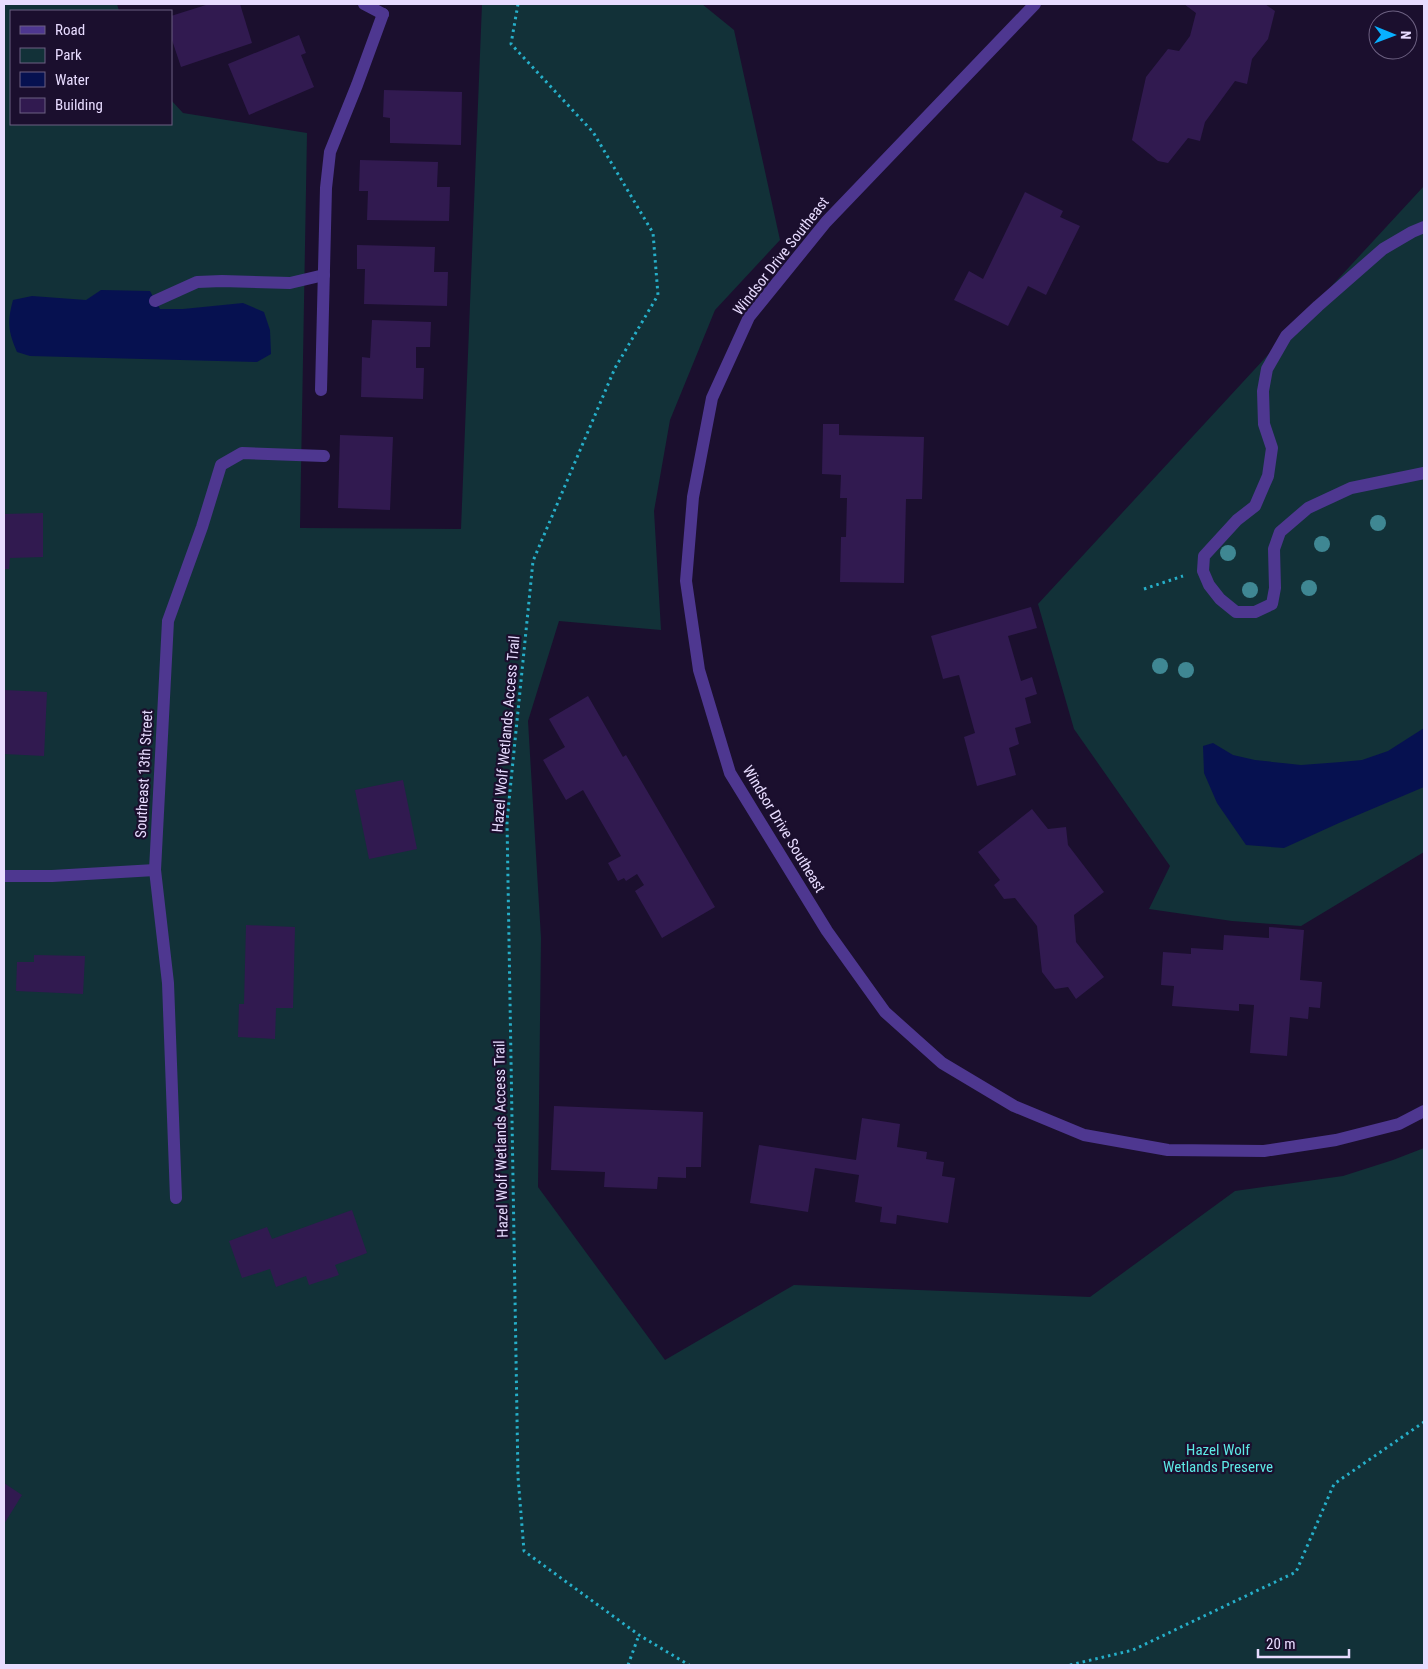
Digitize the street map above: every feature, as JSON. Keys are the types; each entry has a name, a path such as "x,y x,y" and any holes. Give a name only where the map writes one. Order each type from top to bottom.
{"street":[{"path":"321,390 326,188 330,152 383,14 364,4"},
{"name":"Windsor Drive Southeast","path":"1035,4 826,222 749,317 712,398 693,497 686,581 699,670 730,773 827,931 885,1012 942,1063 1014,1106 1084,1135 1168,1150 1264,1151 1336,1140 1398,1124 1424,1111"},
{"path":"1424,227 1383,249 1286,336 1267,369 1263,391 1264,424 1272,448 1268,476 1255,506 1237,520 1204,556 1203,571 1209,585 1220,599 1236,612 1255,612 1272,604 1275,588 1274,549 1280,532 1308,508 1351,488 1424,473"},
{"path":"155,301 198,282 290,283 324,275"},
{"name":"Southeast 13th Street","path":"176,1198 168,983 155,870 168,621 202,527 221,465 242,453 324,456"},
{"path":"4,876 52,876 155,870"}],"path":[{"name":"Hazel Wolf Wetlands Access Trail","path":"518,4 511,44 594,132 653,232 658,295 615,368 533,562 507,821 518,1477 524,1551 639,1634"},
{"path":"1144,589 1203,571"},
{"path":"1070,1665 1133,1650 1296,1572 1334,1484 1424,1422"},
{"path":"628,1665 639,1634 689,1665"}],"green space":[{"name":"Hazel Wolf Wetlands Preserve","path":"4,4 117,4 119,10 10,10 10,125 172,125 172,101 183,113 307,133 300,528 461,529 482,4 702,4 734,30 780,240 715,310 670,420 654,511 661,630 559,621 528,721 541,938 538,1187 665,1360 794,1285 1090,1297 1235,1191 1343,1176 1424,1148 1424,1665 4,1665"},
{"path":"1424,186 1424,852 1301,926 1232,921 1149,909 1170,866 1074,729 1038,604"}],"water":[{"path":"101,290 150,291 160,309 183,309 243,303 264,312 270,330 271,354 257,362 30,356 17,352 9,326 13,300 32,296 86,300"},
{"path":"1424,728 1424,787 1284,848 1246,845 1217,803 1204,773 1203,746 1213,743 1233,755 1255,760 1301,765 1362,760 1388,751"}],"building":[{"path":"209,4 240,4 252,43 181,67 172,40 172,16"},
{"path":"1184,4 1265,4 1275,11 1268,39 1252,59 1247,84 1235,81 1205,122 1200,141 1188,138 1168,163 1158,161 1132,140 1146,77 1168,49 1179,51 1190,36 1196,13"},
{"path":"299,35 306,53 301,55 314,87 249,115 228,64"},
{"path":"384,90 462,92 461,145 390,143 390,118 383,117"},
{"path":"360,160 438,162 437,187 450,187 449,221 367,220 368,191 359,191"},
{"path":"1025,192 1063,211 1060,217 1080,226 1046,295 1028,286 1008,326 954,300 969,271 983,279"},
{"path":"357,245 435,247 434,272 448,272 447,306 364,304 365,269 357,269"},
{"path":"372,320 431,322 430,347 416,347 416,368 424,368 423,399 361,397 362,357 370,358"},
{"path":"823,424 839,424 839,435 924,437 922,499 906,499 904,583 840,582 841,537 846,537 847,498 840,498 841,475 822,474"},
{"path":"340,435 393,437 390,510 338,508"},
{"path":"43,513 43,557 10,558 9,569 4,569 4,514"},
{"path":"1031,607 1037,628 1008,636 1021,681 1032,677 1037,694 1025,698 1031,723 1015,728 1019,744 1009,748 1016,775 977,786 964,737 975,733 959,675 943,679 931,636"},
{"path":"4,690 47,692 44,756 4,754"},
{"path":"588,696 623,757 626,755 715,907 662,938 635,891 644,885 637,874 626,881 624,878 618,881 608,863 621,856 583,790 566,800 543,760 565,747 549,719"},
{"path":"403,780 417,849 369,859 355,790"},
{"path":"1032,809 1048,829 1066,827 1068,845 1104,892 1074,915 1076,942 1104,977 1076,999 1068,987 1055,989 1042,972 1037,926 1015,898 1004,899 994,885 1000,880 978,852"},
{"path":"246,925 295,927 293,1008 276,1008 275,1039 238,1037 239,1004 244,1004"},
{"path":"1269,927 1304,930 1300,980 1322,982 1320,1008 1309,1007 1308,1019 1290,1017 1287,1056 1250,1053 1254,1005 1239,1004 1239,1011 1172,1006 1174,986 1161,985 1163,952 1191,954 1191,948 1223,950 1224,935 1269,938"},
{"path":"34,955 85,956 83,994 16,991 17,962 34,962"},
{"path":"554,1106 703,1112 701,1167 686,1167 686,1178 658,1177 657,1189 604,1187 605,1172 551,1170"},
{"path":"862,1118 900,1124 897,1147 927,1152 926,1159 944,1162 942,1176 955,1178 948,1223 897,1215 896,1224 880,1222 882,1207 855,1202 859,1175 815,1168 808,1212 750,1203 759,1145 856,1160"},
{"path":"352,1210 367,1253 335,1265 339,1275 309,1285 306,1276 276,1287 270,1269 242,1278 229,1241 267,1227 272,1239"},
{"path":"4,1483 22,1495 4,1524"}]}
